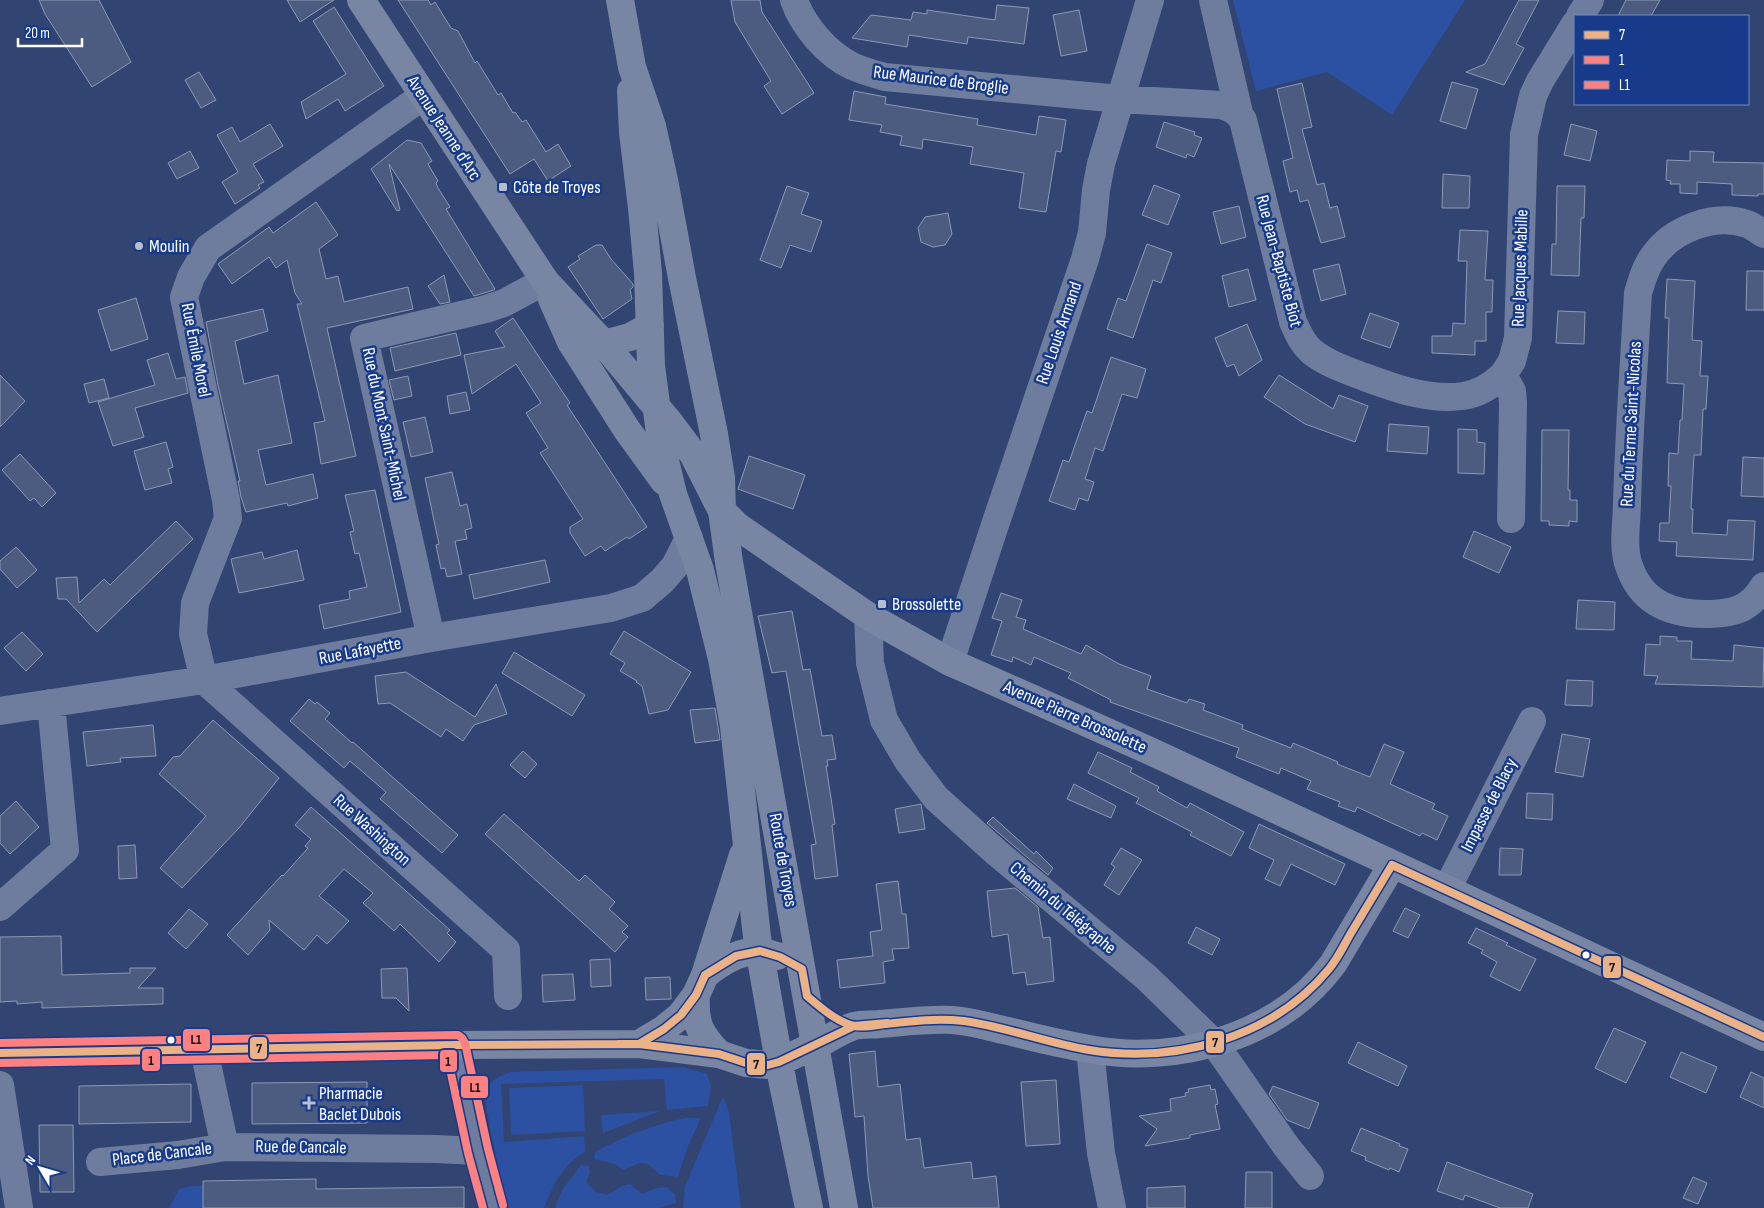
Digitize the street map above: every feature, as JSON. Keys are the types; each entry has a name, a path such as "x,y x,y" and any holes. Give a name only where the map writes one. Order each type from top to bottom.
{"main road":[{"name":"Avenue Jeanne d'Arc","path":"361,0 545,281 604,344 655,405 692,454 722,511"},
{"path":"620,0 632,67 652,126 664,180 714,434 721,478 722,511"},
{"path":"632,67 631,109 648,273 651,366 655,405 662,448 673,494 700,570 722,659 734,726 746,846 760,951 779,1062 809,1208"},
{"name":"Avenue Jeanne d'Arc","path":"545,281 571,342 627,430 673,494"},
{"path":"604,344 630,337 650,326"},
{"name":"Avenue Pierre Brossolette","path":"722,511 737,526 868,616 950,662 1150,751 1764,1038"},
{"name":"Route de Troyes","path":"722,511 729,562 844,1208"},
{"path":"719,1054 707,1041 695,1012 701,985 746,846"},
{"path":"0,1053 455,1045 639,1044 719,1054 746,1064 768,1065 779,1062 854,1026 930,1020 953,1020 975,1023 1090,1050 1124,1054 1179,1051 1215,1044 1256,1027 1286,1008 1325,975 1392,865"},
{"path":"639,1044 664,1029 681,1015 701,985 718,965 736,956 760,951 780,957 802,969"},
{"path":"807,996 820,1007 854,1026"}],"street":[{"name":"Rue Maurice de Broglie","path":"794,0 803,19 822,43 850,65 867,72 886,77 1120,99"},
{"name":"Rue Louis Armand","path":"950,662 994,525 1085,259 1092,232 1096,190 1120,99 1150,0"},
{"name":"Rue Jean-Baptiste Biot","path":"1213,0 1238,114 1243,120 1293,322 1299,336 1312,352 1323,359 1399,390 1421,395 1464,396 1479,392 1492,385 1503,375"},
{"path":"1581,15 1590,0"},
{"name":"Rue Jacques Mabille","path":"1503,375 1512,362 1518,338 1524,135 1533,96 1540,81 1574,26"},
{"name":"Rue Émile Morel","path":"204,680 193,634 195,603 228,518 224,490 184,297 191,277 208,248 423,96"},
{"path":"1120,99 1221,105 1231,108 1238,114"},
{"name":"Rue du Terme Saint-Nicolas","path":"1762,594 1744,608 1730,613 1698,614 1678,612 1661,606 1648,597 1636,582 1628,565 1626,548 1628,476 1638,302 1643,275 1653,256 1666,242 1687,229 1705,223 1727,220 1748,224 1764,234"},
{"name":"Rue du Mont Saint-Michel","path":"431,638 364,338 486,309 504,303 545,281"},
{"path":"1503,375 1512,391 1513,403 1511,519"},
{"name":"Rue Lafayette","path":"0,711 204,680 431,638 611,608 642,598 662,581 675,566 689,538"},
{"name":"Chemin du Télégraphe","path":"868,616 870,663 884,720 908,761 936,798 997,853 1146,977 1215,1044 1286,1146 1310,1176"},
{"name":"Rue Washington","path":"204,680 506,950 508,996"},
{"path":"0,907 64,850 51,703"},
{"name":"Impasse de Blacy","path":"1447,889 1532,721"},
{"path":"455,1045 478,1151 493,1208"},
{"path":"204,1050 224,1147"},
{"path":"1090,1050 1101,1153 1112,1208"},
{"path":"0,1085 19,1208"},
{"name":"Rue de Cancale","path":"224,1147 478,1151"},
{"name":"Place de Cancale","path":"100,1162 178,1155 224,1147"}],"shaded area":[{"path":"1233,0 1465,0 1392,115 1327,72 1256,91"},
{"path":"683,1067 707,1074 711,1086 708,1106 667,1110 664,1079 501,1084 504,1142 584,1136 585,1152 565,1169 555,1184 544,1208 507,1208 487,1111 486,1091 493,1081 510,1072"},
{"path":"583,1085 585,1131 511,1135 509,1088"},
{"path":"723,1096 729,1112 741,1208 683,1208 685,1186"},
{"path":"660,1111 603,1133 601,1115"},
{"path":"685,1118 700,1118 678,1177 660,1175 648,1164 639,1163 623,1170 615,1164 594,1159 595,1152 617,1141 650,1128"},
{"path":"581,1165 589,1166 590,1172 586,1182 596,1192 607,1195 622,1186 630,1184 642,1194 656,1188 667,1187 675,1195 676,1203 658,1208 555,1208 562,1190"},
{"path":"203,1186 203,1208 169,1208 179,1189"}],"building":[{"path":"39,0 99,0 131,62 92,87 45,14"},
{"path":"287,0 334,0 300,22"},
{"path":"398,0 428,0 431,5 435,2 451,28 458,31 475,63 477,61 498,95 501,93 513,113 515,112 522,122 526,120 546,152 558,144 571,166 548,181 534,159 510,174"},
{"path":"731,0 760,0 762,12 814,93 782,114 764,86 771,81 735,22"},
{"path":"1519,0 1539,0 1516,44 1524,48 1504,85 1466,72 1485,64"},
{"path":"1626,0 1660,0 1652,15 1618,15"},
{"path":"997,5 1029,8 1024,44 968,37 967,44 909,35 907,47 852,38 871,15 911,20 913,12 927,14 927,10 995,20"},
{"path":"334,7 384,86 345,111 338,99 306,119 301,102 346,74 313,21"},
{"path":"1079,10 1087,51 1061,56 1053,15"},
{"path":"199,72 216,100 201,108 185,80"},
{"path":"1452,82 1478,89 1466,129 1440,121"},
{"path":"1302,83 1312,127 1302,129 1317,185 1324,183 1330,208 1337,206 1345,237 1321,243 1308,200 1300,202 1297,190 1290,192 1283,161 1293,158 1277,89"},
{"path":"854,91 886,97 885,104 978,119 977,125 1036,135 1039,116 1066,120 1061,152 1056,151 1046,212 1019,208 1024,173 970,164 973,147 923,139 922,149 900,145 902,136 880,132 882,125 849,120"},
{"path":"1164,122 1195,132 1194,135 1202,138 1194,157 1187,154 1186,158 1156,147"},
{"path":"270,124 283,146 253,164 264,182 258,185 260,188 235,204 222,182 238,172 217,135 232,127 240,142"},
{"path":"1571,124 1597,131 1590,161 1564,155"},
{"path":"407,140 421,143 432,161 428,164 438,181 436,183 438,188 450,207 446,209 494,290 474,296 389,164 400,210 397,211 371,169"},
{"path":"190,151 199,168 177,179 168,163"},
{"path":"1690,151 1714,152 1713,162 1764,163 1764,194 1758,194 1758,196 1732,195 1732,184 1697,182 1697,194 1680,193 1680,184 1670,184 1671,181 1666,180 1667,160 1690,161"},
{"path":"1443,174 1470,176 1469,208 1442,208"},
{"path":"1154,185 1180,195 1168,225 1142,215"},
{"path":"787,186 809,193 801,214 822,221 811,252 790,245 781,268 760,260"},
{"path":"1557,186 1585,186 1584,218 1581,218 1579,276 1551,275 1552,244 1556,244"},
{"path":"316,202 338,235 319,249 326,279 338,276 344,302 408,287 413,309 327,328 356,456 321,464 314,423 325,421 297,304 302,304 295,293 287,260 276,268 269,257 232,284 218,264 269,227 273,233"},
{"path":"1239,206 1246,237 1221,244 1213,212"},
{"path":"948,213 952,234 945,245 933,247 921,242 918,228 925,217"},
{"path":"1460,230 1488,231 1485,280 1493,280 1492,312 1486,312 1486,341 1475,341 1475,355 1432,353 1432,336 1452,336 1453,323 1465,324 1467,261 1458,261"},
{"path":"1147,244 1172,253 1161,283 1153,280 1133,338 1107,329 1118,298 1126,301"},
{"path":"596,245 602,245 611,259 633,284 630,290 632,299 603,319 568,267 580,259 578,256"},
{"path":"1339,264 1346,294 1321,301 1313,270"},
{"path":"1248,269 1256,300 1229,307 1222,276"},
{"path":"1747,271 1764,271 1764,310 1746,310"},
{"path":"444,275 450,302 440,304 428,286"},
{"path":"1667,279 1695,281 1692,340 1702,341 1700,376 1708,376 1706,409 1703,409 1701,455 1694,455 1691,509 1693,509 1692,533 1727,535 1728,520 1755,521 1753,560 1676,556 1677,542 1659,541 1660,523 1669,523 1671,486 1668,486 1669,453 1678,454 1684,384 1667,383 1669,318 1665,318"},
{"path":"136,298 148,339 111,351 98,310"},
{"path":"263,309 268,331 235,341 244,384 278,375 292,443 258,450 266,485 313,474 318,498 288,506 287,503 246,512 241,497 238,481 240,481 206,322"},
{"path":"1558,311 1585,312 1584,344 1556,343"},
{"path":"1370,313 1399,323 1390,348 1361,338"},
{"path":"513,318 570,403 567,405 647,527 605,551 601,546 585,556 570,533 570,527 583,519 540,453 548,448 526,413 541,403 516,364 472,394 464,355 505,347 495,331"},
{"path":"1247,324 1262,360 1239,376 1234,364 1227,367 1215,338"},
{"path":"456,333 461,355 395,371 390,348"},
{"path":"168,353 176,379 185,377 188,393 135,408 144,437 113,446 98,402 155,385 147,360"},
{"path":"1111,357 1146,369 1137,398 1122,394 1103,451 1095,448 1085,479 1094,482 1088,501 1079,498 1075,510 1049,501 1063,460 1069,462 1087,411 1092,413"},
{"path":"0,375 25,401 0,427"},
{"path":"1279,375 1333,409 1339,395 1368,406 1355,442 1305,424 1264,397"},
{"path":"408,376 412,396 394,400 389,380"},
{"path":"104,379 109,398 89,403 84,384"},
{"path":"466,392 470,410 450,414 447,396"},
{"path":"425,417 433,452 411,457 403,422"},
{"path":"1389,424 1429,427 1427,454 1387,451"},
{"path":"1458,429 1477,430 1477,442 1485,443 1484,474 1458,473"},
{"path":"1542,430 1569,430 1568,490 1570,490 1570,500 1577,500 1577,522 1569,521 1569,526 1549,525 1549,521 1541,521"},
{"path":"166,442 173,467 168,469 172,483 145,490 134,451"},
{"path":"20,454 56,493 42,507 34,498 30,501 2,470"},
{"path":"749,456 805,475 793,509 738,489"},
{"path":"1743,457 1764,458 1764,497 1741,496"},
{"path":"452,472 460,506 467,504 472,528 465,530 467,539 455,541 462,574 447,577 445,568 441,569 436,545 439,544 425,478"},
{"path":"375,490 401,612 324,629 319,605 350,599 349,591 367,587 359,553 355,554 350,532 354,531 345,495"},
{"path":"176,521 193,539 97,632 66,599 58,599 56,578 77,577 79,603 104,579 110,585"},
{"path":"1474,531 1511,547 1499,573 1463,557"},
{"path":"16,547 37,570 17,588 0,569 0,561"},
{"path":"297,550 304,580 239,593 231,559 262,552 264,559"},
{"path":"545,560 550,582 474,599 469,575"},
{"path":"1001,593 1022,600 1016,617 1026,620 1023,629 1081,654 1086,645 1119,664 1151,676 1147,689 1187,703 1189,699 1205,704 1203,710 1243,725 1242,729 1291,748 1293,743 1370,777 1384,744 1404,752 1390,784 1435,804 1432,809 1448,816 1437,840 1422,833 1420,836 1357,807 1355,812 1338,806 1340,802 1307,789 1311,781 1281,768 1279,774 1236,757 1239,748 1110,702 1111,700 1068,678 1071,673 1034,657 1031,665 1013,657 1012,662 991,655 1002,621 992,618"},
{"path":"1578,600 1615,602 1614,630 1576,629"},
{"path":"792,611 803,670 810,669 822,736 832,735 836,759 827,760 828,766 826,766 835,824 832,825 838,876 815,879 811,845 816,844 786,671 772,673 758,616"},
{"path":"624,631 691,672 668,710 649,714 642,686 620,671 625,663 610,654"},
{"path":"22,632 43,654 26,671 4,648"},
{"path":"1660,636 1677,637 1677,641 1692,641 1691,659 1733,661 1734,645 1764,648 1763,687 1655,684 1658,676 1644,675 1646,644 1660,645"},
{"path":"514,652 585,695 572,716 502,673"},
{"path":"406,672 475,717 496,684 507,714 474,725 463,741 446,729 441,737 390,703 378,704 375,676"},
{"path":"1567,680 1593,681 1592,706 1565,705"},
{"path":"309,699 315,704 317,702 330,713 325,719 458,835 442,853 380,799 386,792 350,761 344,768 290,721"},
{"path":"715,708 720,740 695,743 690,710"},
{"path":"213,720 279,778 239,828 182,888 160,868 206,816 159,774 173,757 180,756"},
{"path":"153,725 156,756 120,758 121,762 87,766 83,732"},
{"path":"1562,734 1590,739 1583,777 1555,772"},
{"path":"523,751 537,764 525,778 510,765"},
{"path":"1098,752 1132,768 1130,772 1159,787 1157,791 1187,808 1190,803 1244,832 1231,856 1190,835 1192,832 1136,803 1139,798 1088,773"},
{"path":"1074,784 1116,806 1111,818 1067,799"},
{"path":"1527,793 1553,794 1552,820 1526,818"},
{"path":"16,801 39,827 10,854 0,843 0,816"},
{"path":"921,804 925,829 899,833 895,809"},
{"path":"311,807 450,930 447,933 456,942 439,962 400,924 394,931 363,903 373,893 344,869 319,896 349,921 327,944 317,935 304,950 269,920 270,930 248,955 227,935 308,848 305,846 311,839 295,825"},
{"path":"504,814 579,881 585,875 615,902 609,909 628,926 622,932 628,937 615,952 485,834"},
{"path":"993,817 1034,854 1036,851 1053,868 1048,875 987,823"},
{"path":"1259,824 1345,864 1335,885 1291,864 1280,886 1265,879 1274,860 1249,848"},
{"path":"135,845 137,878 119,879 118,846"},
{"path":"1121,848 1142,860 1119,895 1104,885 1115,867 1111,864"},
{"path":"1500,848 1523,849 1521,875 1499,875"},
{"path":"898,881 902,914 906,914 909,948 892,949 894,960 883,962 885,983 840,988 837,960 873,956 870,932 882,930 876,884"},
{"path":"1015,888 1038,907 1043,938 1050,937 1054,981 1027,985 1025,972 1013,974 1008,934 992,937 987,891"},
{"path":"1405,908 1420,915 1408,938 1393,931"},
{"path":"189,909 208,924 186,949 168,933"},
{"path":"1196,927 1220,939 1212,955 1188,943"},
{"path":"1476,928 1536,959 1520,991 1490,976 1497,962 1481,953 1483,950 1468,943"},
{"path":"61,936 62,975 130,973 130,968 156,968 138,988 163,988 163,1004 42,1008 42,1002 17,1004 17,1001 0,1002 0,937"},
{"path":"610,959 611,986 591,987 590,960"},
{"path":"407,968 409,1011 396,998 382,998 381,969"},
{"path":"573,974 575,1000 543,1002 542,975"},
{"path":"670,977 671,999 646,1000 645,978"},
{"path":"1614,1028 1646,1042 1626,1083 1595,1068"},
{"path":"1358,1042 1407,1066 1398,1086 1348,1063"},
{"path":"875,1051 878,1087 900,1084 906,1140 920,1138 924,1168 971,1162 973,1179 996,1176 999,1208 873,1208 868,1176 864,1116 855,1117 849,1054"},
{"path":"1681,1052 1717,1067 1706,1093 1670,1077"},
{"path":"1751,1072 1764,1078 1764,1108 1740,1097"},
{"path":"1056,1080 1060,1144 1026,1146 1021,1082"},
{"name":"Pharmacie Baclet Dubois","path":"367,1082 367,1123 252,1124 252,1083"},
{"path":"191,1084 191,1122 79,1124 79,1086"},
{"path":"1210,1085 1211,1090 1215,1089 1218,1104 1215,1105 1220,1129 1190,1135 1190,1138 1145,1146 1157,1129 1139,1116 1171,1111 1170,1099 1186,1096 1185,1093 1189,1092 1188,1089"},
{"path":"1273,1086 1319,1103 1309,1129 1287,1120 1269,1094"},
{"path":"39,1125 73,1125 74,1192 40,1192"},
{"path":"1361,1128 1408,1149 1399,1172 1365,1160 1366,1157 1351,1151"},
{"path":"1447,1162 1533,1194 1528,1208 1500,1208 1465,1195 1463,1200 1437,1191"},
{"path":"1246,1172 1272,1172 1272,1208 1245,1208"},
{"path":"1693,1177 1707,1183 1698,1204 1683,1198"},
{"path":"316,1179 316,1189 464,1187 464,1208 203,1208 203,1181"},
{"path":"1185,1186 1185,1208 1147,1208 1147,1188"}],"transit line":[{"name":"7","path":"1392,865 1764,1037"},
{"name":"7","path":"0,1053 455,1045 639,1044 664,1029 681,1015 696,995 705,975 736,956 760,951 780,957 802,969 807,996 823,1010 855,1026 866,1027 924,1020 954,1020 996,1027 1089,1050 1155,1053 1188,1049 1220,1041 1251,1029 1280,1013 1306,993 1329,969 1392,865"},
{"name":"7","path":"618,1044 639,1044 719,1054 746,1063 768,1065 779,1062 854,1026 887,1023"},
{"name":"L1","path":"0,1043 458,1035 465,1043 488,1149 503,1205"},
{"name":"1","path":"0,1063 447,1055 468,1153 483,1208"}],"place":[{"name":"Côte de Troyes","path":"503,187"},
{"name":"Moulin","path":"139,246"},
{"name":"Brossolette","path":"882,604"},
{"name":"Pharmacie Baclet Dubois","path":"309,1103"}]}
